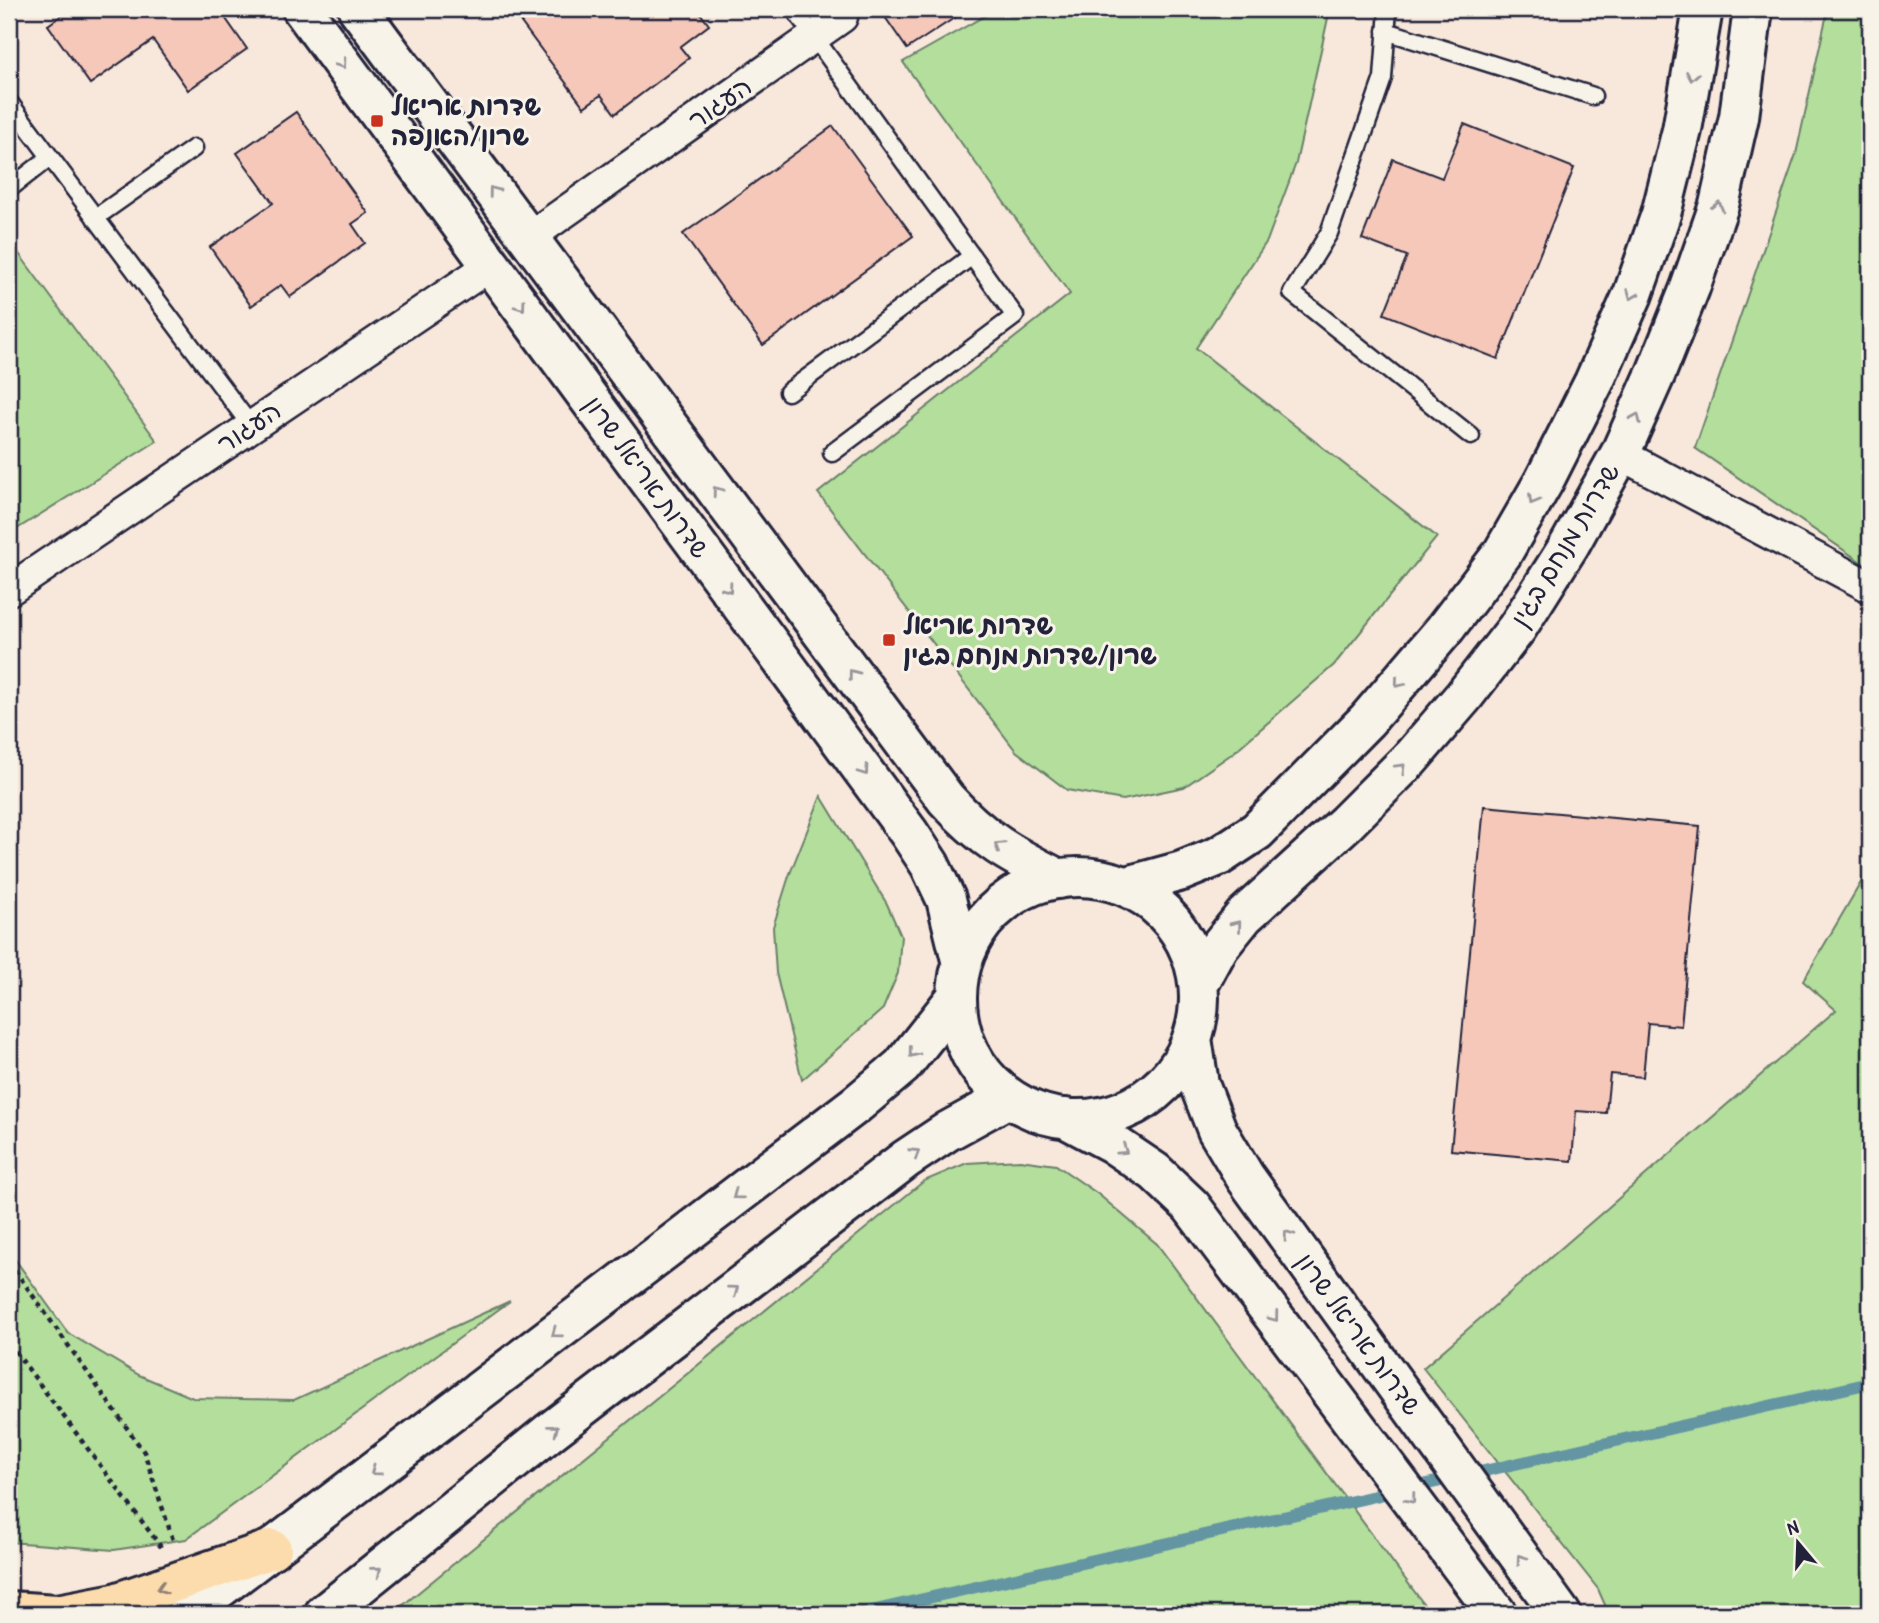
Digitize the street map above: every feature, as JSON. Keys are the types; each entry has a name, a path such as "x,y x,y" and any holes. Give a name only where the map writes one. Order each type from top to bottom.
{"highway":[{"path":"9,1611 57,1614 115,1604 186,1597 272,1549"}],"street":[{"name":"שדרות אריאל שרון","path":"302,9 909,833 930,865 946,899 961,960"},
{"name":"שדרות אריאל שרון","path":"358,9 947,799 967,822 987,839 1059,879"},
{"name":"שדרות מנחם בגין","path":"1128,886 1182,871 1219,856 1257,831 1367,720 1444,630 1502,554 1544,481 1594,382 1633,294 1661,214 1682,130 1703,9"},
{"name":"שדרות מנחם בגין","path":"1200,982 1219,947 1244,916 1346,823 1400,769 1464,696 1517,628 1570,544 1620,454 1666,349 1719,205 1740,117 1753,9"},
{"name":"העגור","path":"528,238 842,17"},
{"name":"העגור","path":"9,590 491,265"},
{"path":"1620,454 1870,587"},
{"path":"1086,875 1128,886 1162,908 1187,942 1200,982 1198,1024 1182,1062 1153,1094 1119,1112 1082,1120 1043,1115 1008,1098 980,1071 961,1037 955,999 961,960 979,926 1006,899 1045,880 1086,875"},
{"path":"272,1549 858,1103 902,1066 955,999"},
{"name":"שדרות אריאל שרון","path":"1192,1038 1199,1084 1217,1130 1245,1177 1561,1614"},
{"path":"324,1614 551,1431 906,1159 948,1131 1008,1098"},
{"path":"1063,1117 1112,1143 1155,1172 1191,1206 1497,1614"}],"lane":[{"path":"793,9 1015,316 832,453"},
{"path":"1388,9 1383,78 1329,233 1292,293 1471,436"},
{"path":"1386,31 1593,96"},
{"path":"9,103 251,426"},
{"path":"96,218 194,148"},
{"path":"9,188 50,158"},
{"path":"788,393 972,256"}],"path":[{"path":"9,1262 144,1452 186,1597"},
{"path":"9,1343 186,1597"}],"green space":[{"path":"997,9 1330,9 1296,163 1267,241 1196,348 1437,537 1334,665 1233,753 1184,787 1123,800 1067,790 1016,751 818,493 1070,294 903,62"},
{"path":"1828,9 1870,9 1870,568 1695,448 1796,154"},
{"path":"14,247 157,441 9,534 9,250"},
{"path":"821,796 887,904 901,936 898,973 883,1009 802,1080 776,973 773,927 789,876"},
{"path":"1870,867 1870,1614 1609,1614 1598,1589 1423,1368 1836,1010 1803,981"},
{"path":"1020,1160 1056,1165 1098,1194 1157,1244 1431,1614 392,1614 924,1181 967,1163"},
{"path":"9,1251 68,1333 139,1375 193,1398 294,1400 510,1301 186,1539 114,1550 9,1542"}],"building":[{"path":"71,9 219,9 247,49 188,90 153,40 90,84 48,25"},
{"path":"511,9 601,9 604,13 610,9 697,9 709,25 680,47 689,58 615,114 601,95 584,107"},
{"path":"891,9 968,9 907,49 883,14"},
{"path":"296,112 368,213 352,224 365,243 290,297 281,285 251,306 210,247 273,203 237,153"},
{"path":"1464,124 1574,168 1498,359 1384,314 1407,256 1362,239 1393,159 1442,178"},
{"path":"833,126 913,236 763,345 683,234"},
{"path":"1484,806 1700,826 1681,1026 1648,1023 1643,1077 1610,1074 1606,1113 1576,1111 1572,1161 1451,1150"}],"waterway":[{"path":"858,1614 1870,1383"}],"place":[{"name":"שדרות אריאל שרון/האנפה","path":"377,121"},
{"name":"שדרות אריאל שרון/שדרות מנחם בגין","path":"889,640"}]}
